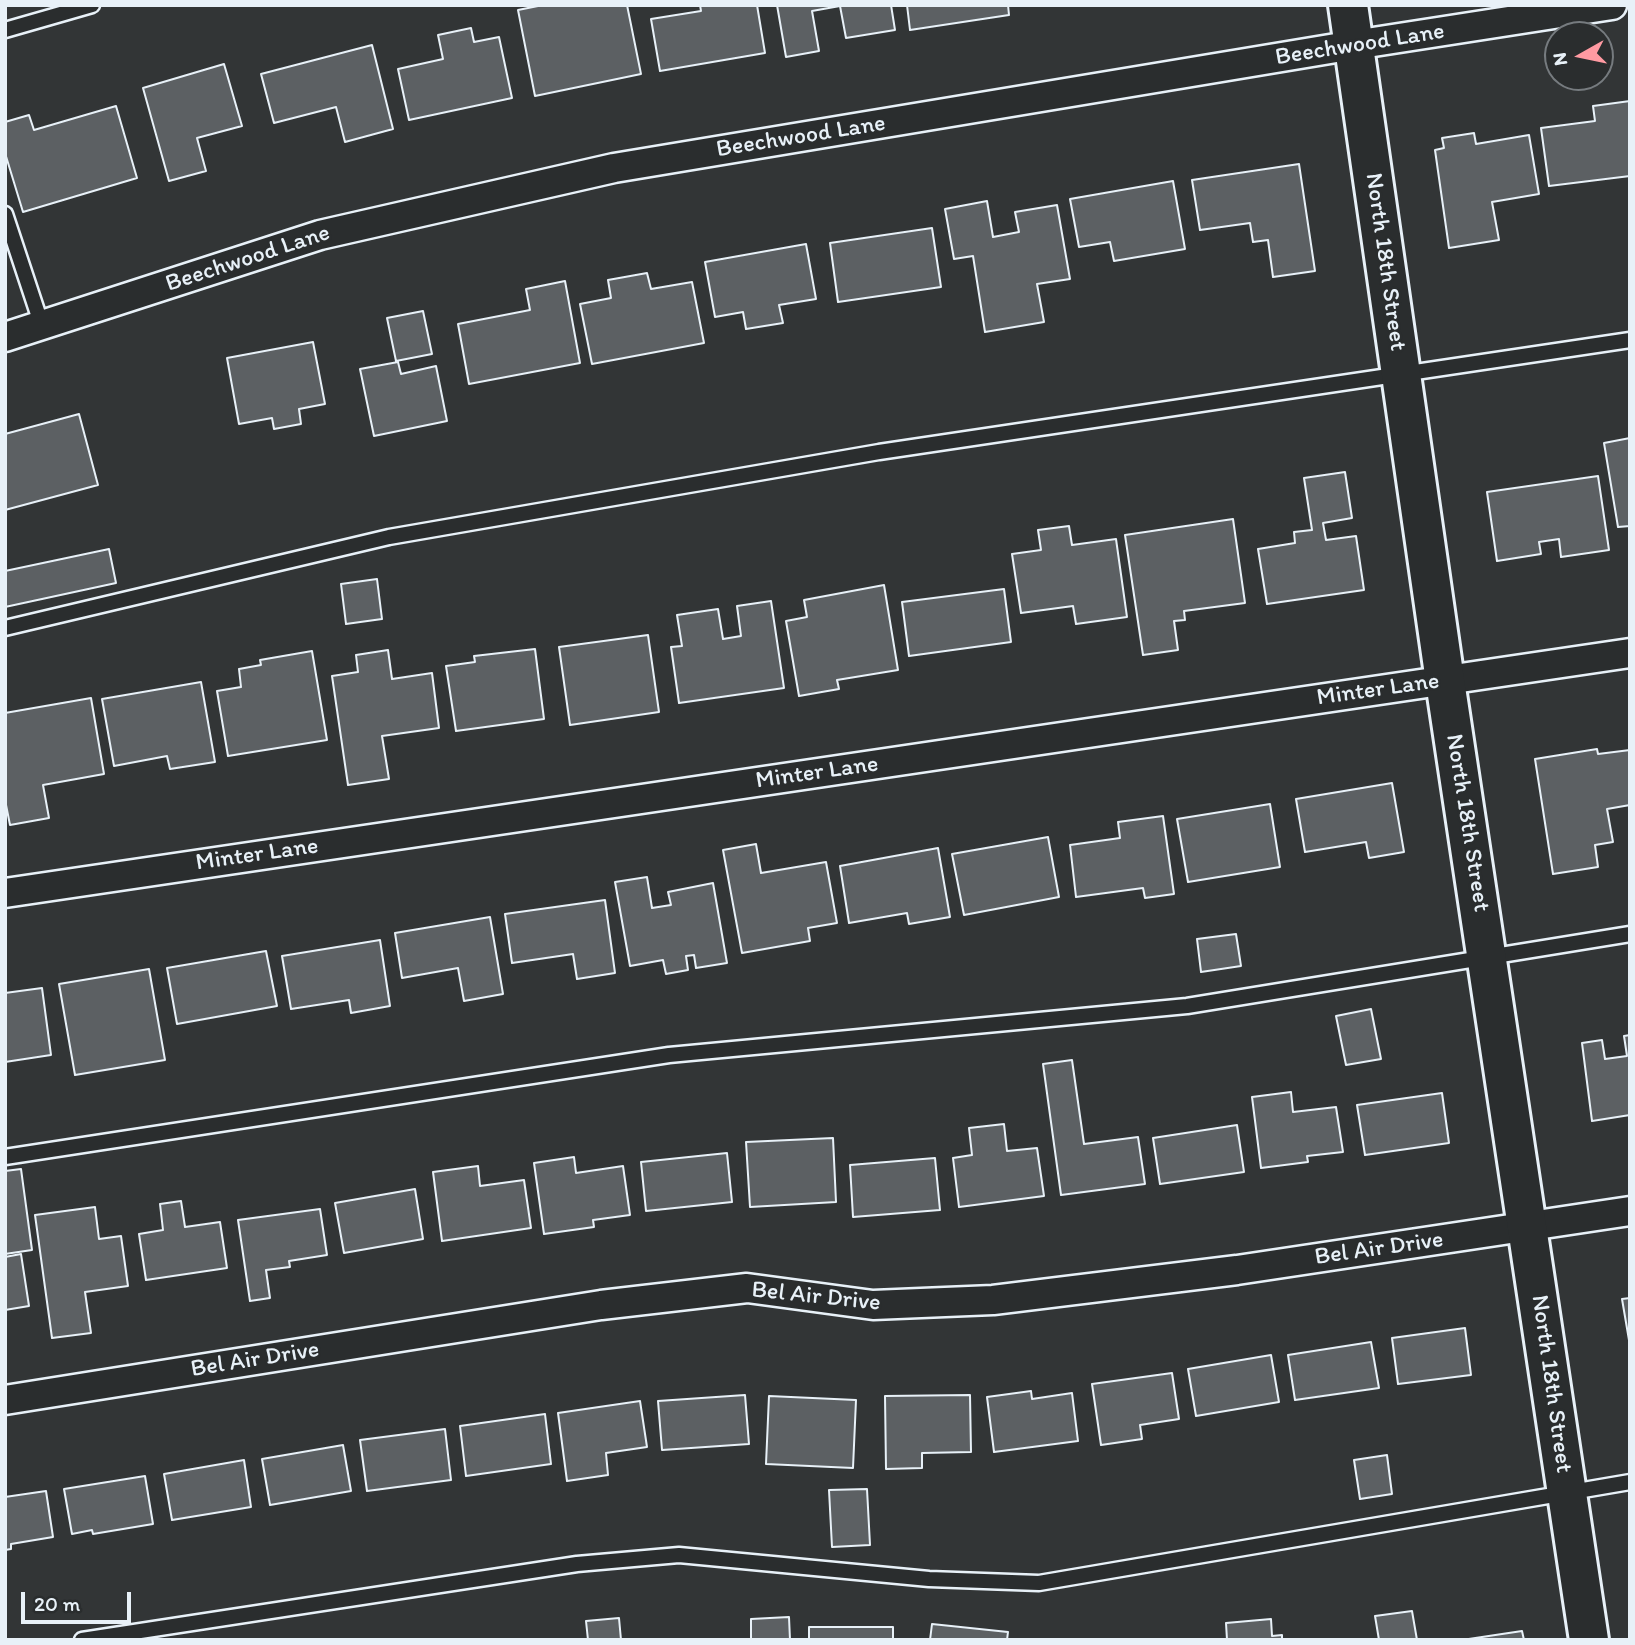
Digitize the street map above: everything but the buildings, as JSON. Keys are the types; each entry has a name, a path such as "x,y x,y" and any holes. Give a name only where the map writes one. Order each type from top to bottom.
{"street":[{"name":"North 18th Street","path":"1348,5 1445,681 1589,1640"},
{"name":"Beechwood Lane","path":"5,337 320,235 614,168 1354,45 1612,5"},
{"name":"Minter Lane","path":"5,893 1630,653"},
{"name":"Bel Air Drive","path":"5,1400 601,1305 747,1288 873,1306 993,1300 1237,1270 1630,1211"}],"lane":[{"path":"5,30 92,5"},
{"path":"5,214 11,254 42,326"},
{"path":"5,628 389,537 879,452 1630,340"},
{"path":"5,1157 669,1055 1187,1006 1630,934"},
{"path":"82,1640 577,1564 679,1555 929,1579 1039,1583 1630,1482"}]}
